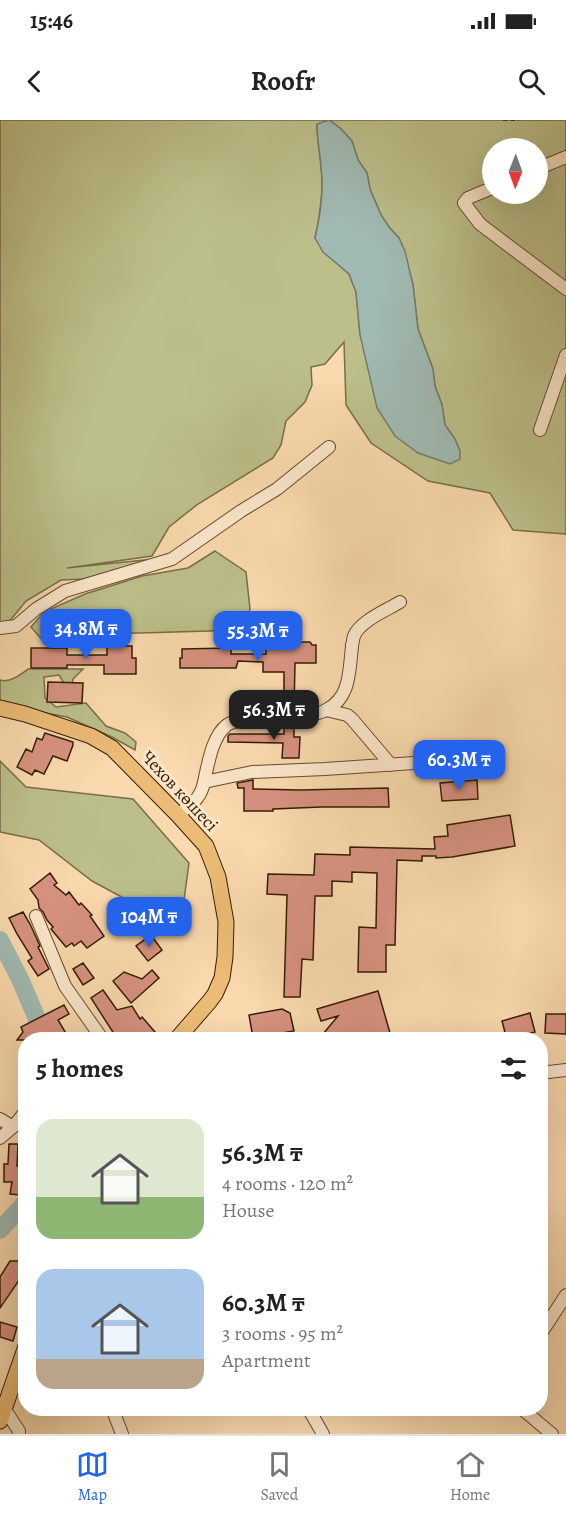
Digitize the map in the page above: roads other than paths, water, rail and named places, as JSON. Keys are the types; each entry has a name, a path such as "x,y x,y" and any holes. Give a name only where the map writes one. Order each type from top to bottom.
{"main road":[{"name":"Чехов көшесі","path":"0,708 91,736 112,748 206,846 218,877 226,922 222,978 215,994 183,1032"},
{"path":"2,1415 18,1369"}],"street":[{"path":"548,164 566,157"},
{"path":"482,192 468,198 464,203 480,224 566,289"},
{"path":"540,430 566,355"},
{"path":"0,628 15,626 36,609 65,591 172,559 277,489 329,447"},
{"path":"178,815 202,792 214,744 226,726 240,721 289,718 326,710 336,704 348,681 354,636 359,628 400,602"},
{"path":"326,710 346,715 352,719 391,765"},
{"path":"204,782 252,772 459,760"},
{"path":"36,916 65,986 97,1032"},
{"path":"548,1072 566,1070"},
{"path":"0,1119 13,1127"},
{"path":"0,1138 18,1121"},
{"path":"548,1323 566,1295"},
{"path":"2,1415 19,1431 19,1434"},
{"path":"115,1416 122,1434"},
{"path":"313,1416 323,1434"},
{"path":"530,1416 552,1434"}],"water":[{"path":"329,120 352,141 358,160 367,173 370,189 381,215 399,238 405,251 413,285 418,329 433,369 445,425 460,451 460,459 450,464 418,453 395,436 377,408 360,335 356,292 349,274 323,252 315,238 322,184 317,124"}],"waterway":[{"path":"0,940 43,1032"},
{"path":"0,1230 18,1211"}]}
